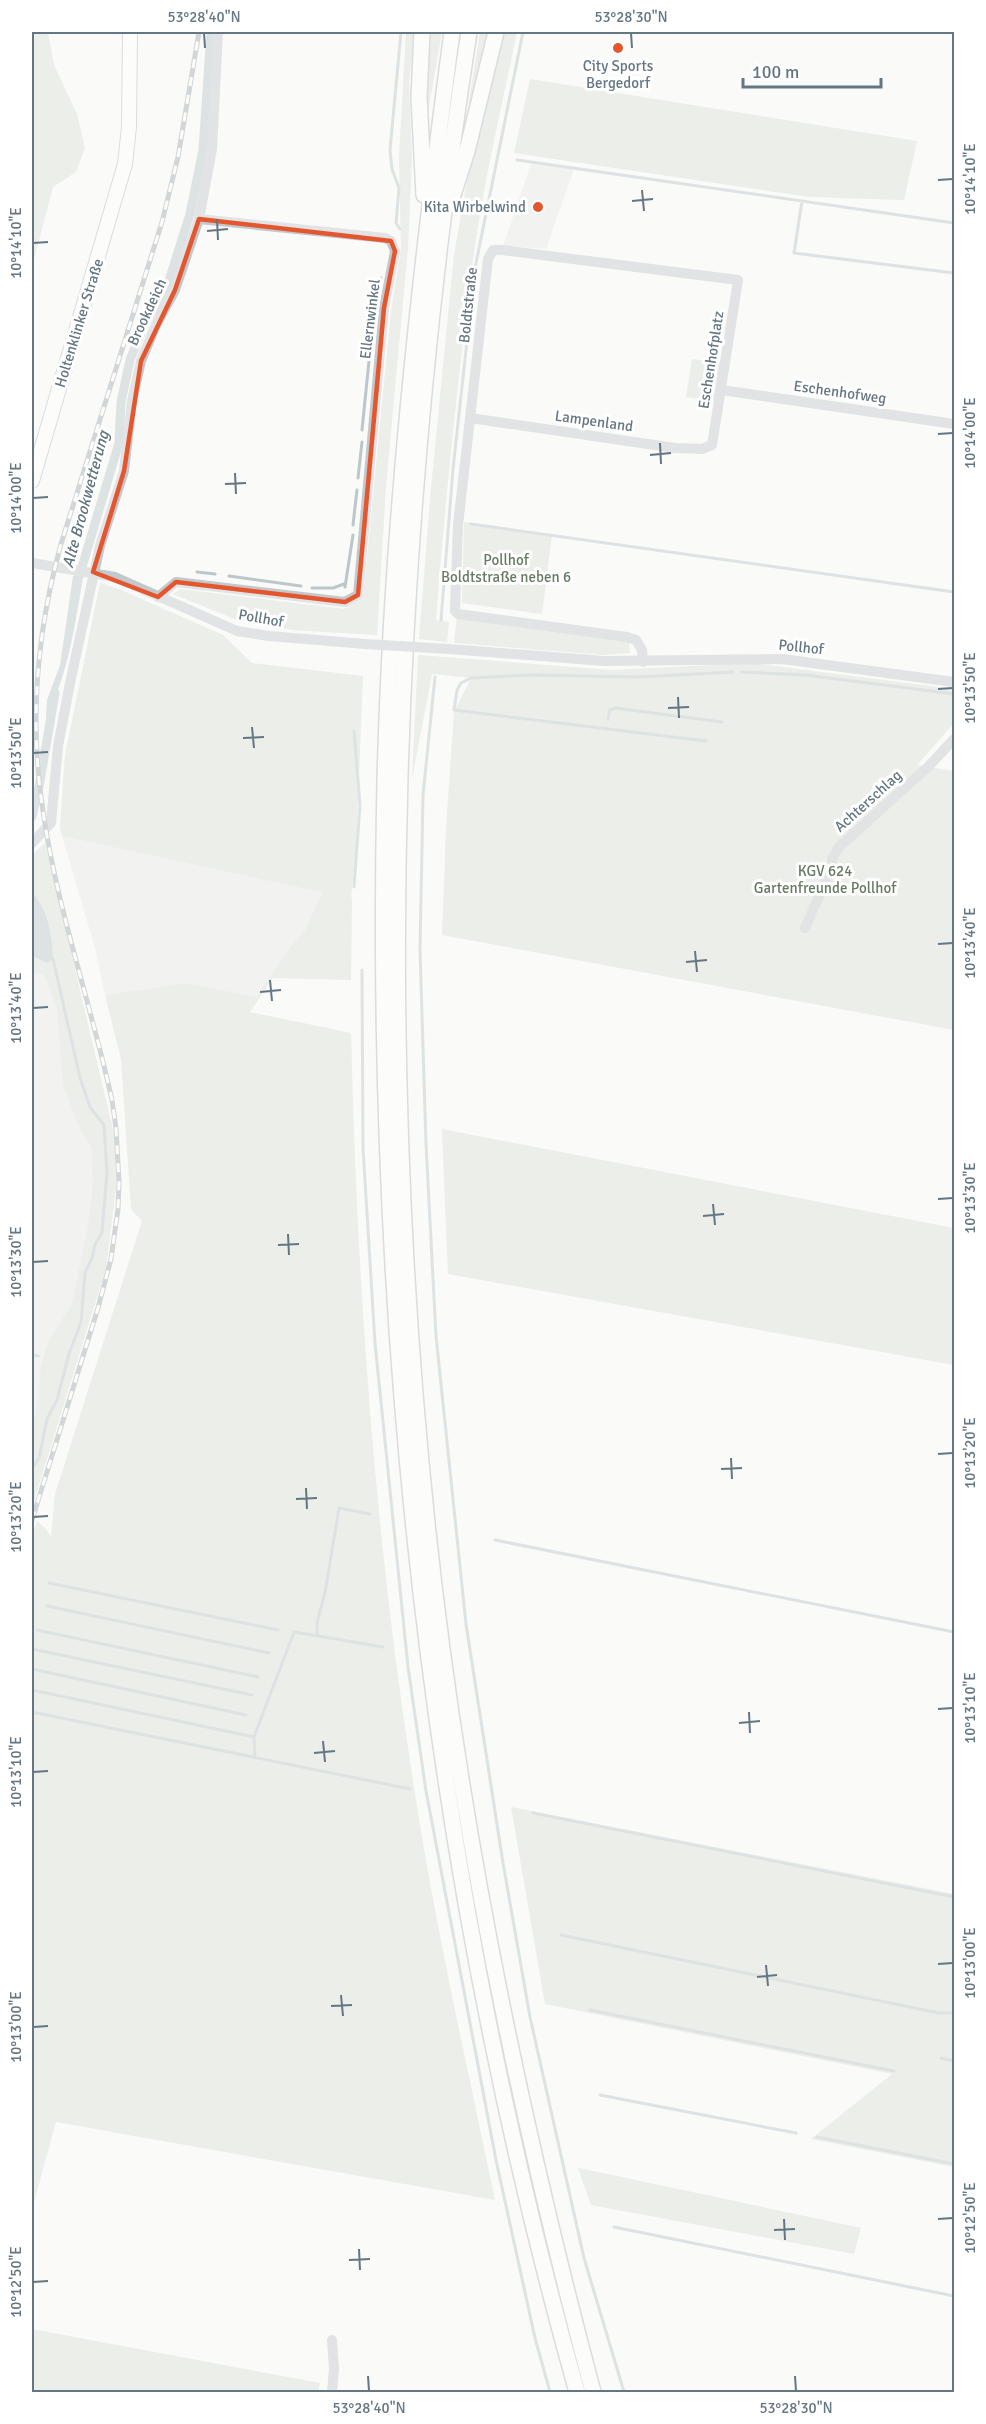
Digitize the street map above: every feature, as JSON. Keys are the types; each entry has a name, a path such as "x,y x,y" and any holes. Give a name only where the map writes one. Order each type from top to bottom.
{"highway":[{"path":"422,32 419,97 434,232"},
{"path":"452,32 434,232 414,518 400,778 398,926 400,1144 415,1389 427,1526 480,1888 523,2111 593,2392"},
{"path":"469,32 434,232 399,516 385,777 383,926 385,1110 394,1312 411,1515 443,1762 462,1881 508,2115 577,2392"},
{"path":"434,232 467,151 496,32"}],"main road":[{"name":"Holtenklinker Straße","path":"32,481 125,164 129,127 130,32"}],"street":[{"name":"Brookdeich","path":"34,837 51,823 58,746 93,572 124,471 132,401 141,361 156,325 175,290 199,219 212,149 218,32"},
{"name":"Ellernwinkel","path":"199,219 385,238 393,245 395,251 384,315 358,595"},
{"name":"Boldtstraße","path":"643,662 642,650 636,640 627,637 458,614 455,611 458,525 488,260 493,250 502,250 738,280"},
{"name":"Eschenhofplatz","path":"712,445 738,280"},
{"name":"Eschenhofweg","path":"722,390 954,424"},
{"name":"Lampenland","path":"470,418 675,448 702,450 712,445"},
{"name":"Pollhof","path":"32,563 116,577 237,631 269,636 542,657 643,662 783,659 954,682"},
{"name":"Pollhof","path":"158,597 176,582 345,602 358,595"},
{"name":"Achterschlag","path":"805,928 832,867 832,859 839,847 929,766 954,739"},
{"path":"332,2340 334,2368 332,2392"}],"highlighted area":[{"path":"199,219 391,241 395,251 384,308 358,595 345,602 176,582 158,597 93,572 124,471 141,361 175,290"}],"shaded area":[{"name":"Kita Wirbelwind","path":"531,164 574,169 546,249 503,246"},
{"path":"73,576 83,577 74,632 60,684 46,718 47,700 60,665"},
{"path":"62,836 322,891 305,930 288,950 256,997 186,983 105,995 95,948"},
{"path":"45,843 114,1134 116,1187 106,1268 32,1507 32,855"},
{"path":"32,892 42,907 52,941 53,959 47,963 32,956"}],"green space":[{"path":"32,32 48,32 54,65 77,114 85,148 76,172 53,187 32,267"},
{"path":"406,32 415,32 409,82 412,158 408,248 386,486 377,635 292,630 237,620 173,594 180,589 344,609 363,598 391,311 401,248 399,157"},
{"path":"430,32 442,32 427,117"},
{"path":"480,32 488,32 469,113 469,101"},
{"path":"503,32 517,32 481,208 461,356 447,488 436,620 449,622 447,642 419,639 454,255 466,186"},
{"path":"530,79 917,141 904,200 809,197 514,153"},
{"path":"692,359 721,363 715,401 686,397"},
{"name":"Pollhof Boldtstraße neben 6","path":"464,522 552,535 542,614 462,603"},
{"path":"100,583 119,589 223,635 252,663 363,676 356,849 351,897 351,980 273,978 250,1012 351,1033 363,1319 389,1605 401,1700 432,1896 495,2200 56,2122 32,2209 32,1537 37,1521 46,1529 51,1538 55,1494 142,1221 131,1209 121,1059 105,995 186,983 256,997 288,950 305,930 322,892 62,836 60,828 65,755"},
{"path":"457,617 629,642 630,653 604,655 454,643"},
{"name":"KGV 624 Gartenfreunde Pollhof","path":"418,655 612,670 752,663 954,689 954,723 917,765 954,771 954,1030 442,935 454,712 471,678 432,674 412,779"},
{"path":"45,843 114,1134 116,1187 106,1268 32,1507 32,1424 38,1400 41,1367 48,1342 72,1304 88,1226 93,1185 92,1148 79,1127 63,1085 57,1008 44,974 32,974 32,956 36,959 44,931 45,916 39,901 32,892 32,855"},
{"path":"442,1129 954,1228 954,1365 448,1274"},
{"path":"511,1807 954,1894 954,2167 811,2139 892,2074 545,2004"},
{"path":"578,2168 861,2228 854,2254 591,2205"},
{"path":"32,2329 320,2383 318,2392 32,2392"}],"waterway":[{"name":"Alte Brookwetterung","path":"79,577 119,443 121,402 130,360 145,323 167,287 190,214 203,150 211,32"},
{"path":"400,229 396,223 399,188 392,169 390,150 401,32"},
{"path":"441,620 453,469 475,268 523,32"},
{"path":"517,160 954,223"},
{"path":"802,201 794,253 954,273"},
{"path":"378,291 381,278"},
{"path":"373,315 376,300"},
{"path":"370,351 372,325"},
{"path":"362,430 369,361"},
{"path":"358,478 362,442"},
{"path":"353,525 357,490"},
{"path":"471,524 954,592"},
{"path":"345,587 353,535"},
{"path":"197,572 215,574"},
{"path":"229,576 301,586"},
{"path":"312,588 333,588 344,584"},
{"path":"706,741 454,710 457,690 461,683 471,678 531,675 638,677 733,672"},
{"path":"742,672 806,675 954,694"},
{"path":"435,677 423,795 420,950 426,1144 436,1336 466,1624 503,1863 530,2017 584,2258 624,2392"},
{"name":"Alte Brookwetterung","path":"32,817 55,693"},
{"path":"608,719 610,710 615,708 722,722"},
{"path":"354,731 360,805 354,887"},
{"path":"32,1469 39,1458 47,1419 57,1400 69,1354 81,1322 85,1273 102,1232 107,1173 104,1125 90,1107 80,1078 53,959"},
{"path":"362,970 363,1148 375,1343 408,1667 426,1791 496,2160 535,2338 550,2392"},
{"path":"32,1355 38,1356"},
{"path":"317,1635 317,1622 325,1593 339,1508 370,1514"},
{"path":"495,1540 954,1632"},
{"path":"49,1583 278,1630"},
{"path":"47,1606 269,1653"},
{"path":"37,1630 258,1677"},
{"path":"255,1758 254,1737 294,1632 383,1647"},
{"path":"32,1649 252,1695"},
{"path":"32,1669 246,1715"},
{"path":"32,1690 254,1737"},
{"path":"32,1712 410,1789"},
{"path":"533,1813 954,1897"},
{"path":"561,1935 954,2015"},
{"path":"590,2010 894,2071"},
{"path":"941,2058 954,2061"},
{"path":"600,2095 796,2133"},
{"path":"817,2137 954,2164"},
{"path":"614,2227 954,2296"}],"railway":[{"path":"32,1520 111,1259 119,1182 112,1100 65,920 43,811 36,710 41,643 61,544 162,222 178,157 199,32"}],"place":[{"name":"City Sports Bergedorf","path":"618,48"},
{"name":"Kita Wirbelwind","path":"538,207"}]}
